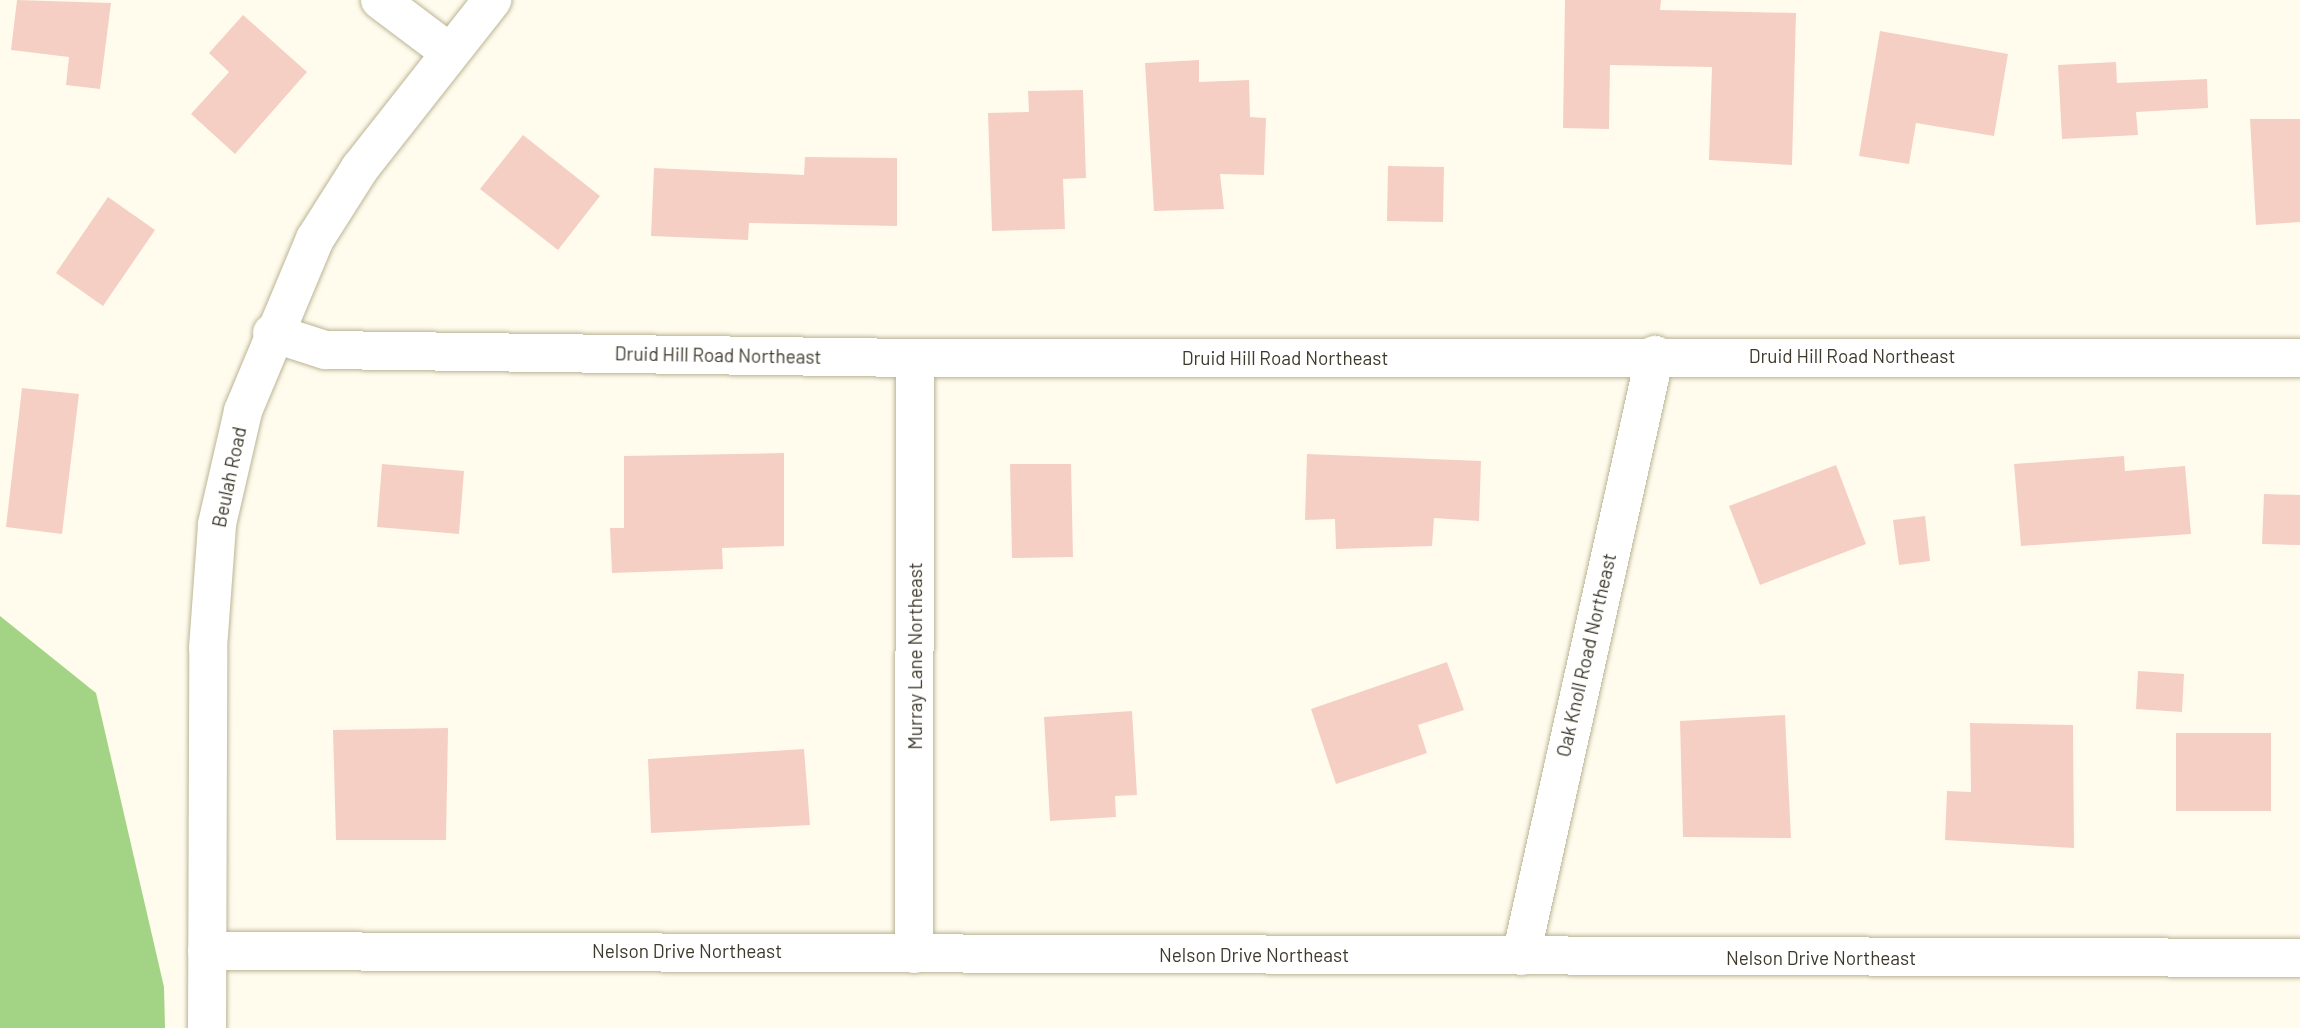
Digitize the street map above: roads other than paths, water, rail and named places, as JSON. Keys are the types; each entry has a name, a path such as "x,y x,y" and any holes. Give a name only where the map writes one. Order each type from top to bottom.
{"street":[{"path":"380,0 449,52"},
{"name":"Beulah Road","path":"207,1028 208,648 217,524 243,411 272,332 345,192 449,52 492,0"},
{"name":"Druid Hill Road Northeast","path":"272,332 325,350 915,358 1654,355 2300,358"},
{"name":"Oak Knoll Road Northeast","path":"1521,956 1654,355"},
{"name":"Murray Lane Northeast","path":"915,358 915,954"},
{"name":"Nelson Drive Northeast","path":"207,951 2300,958"}]}
